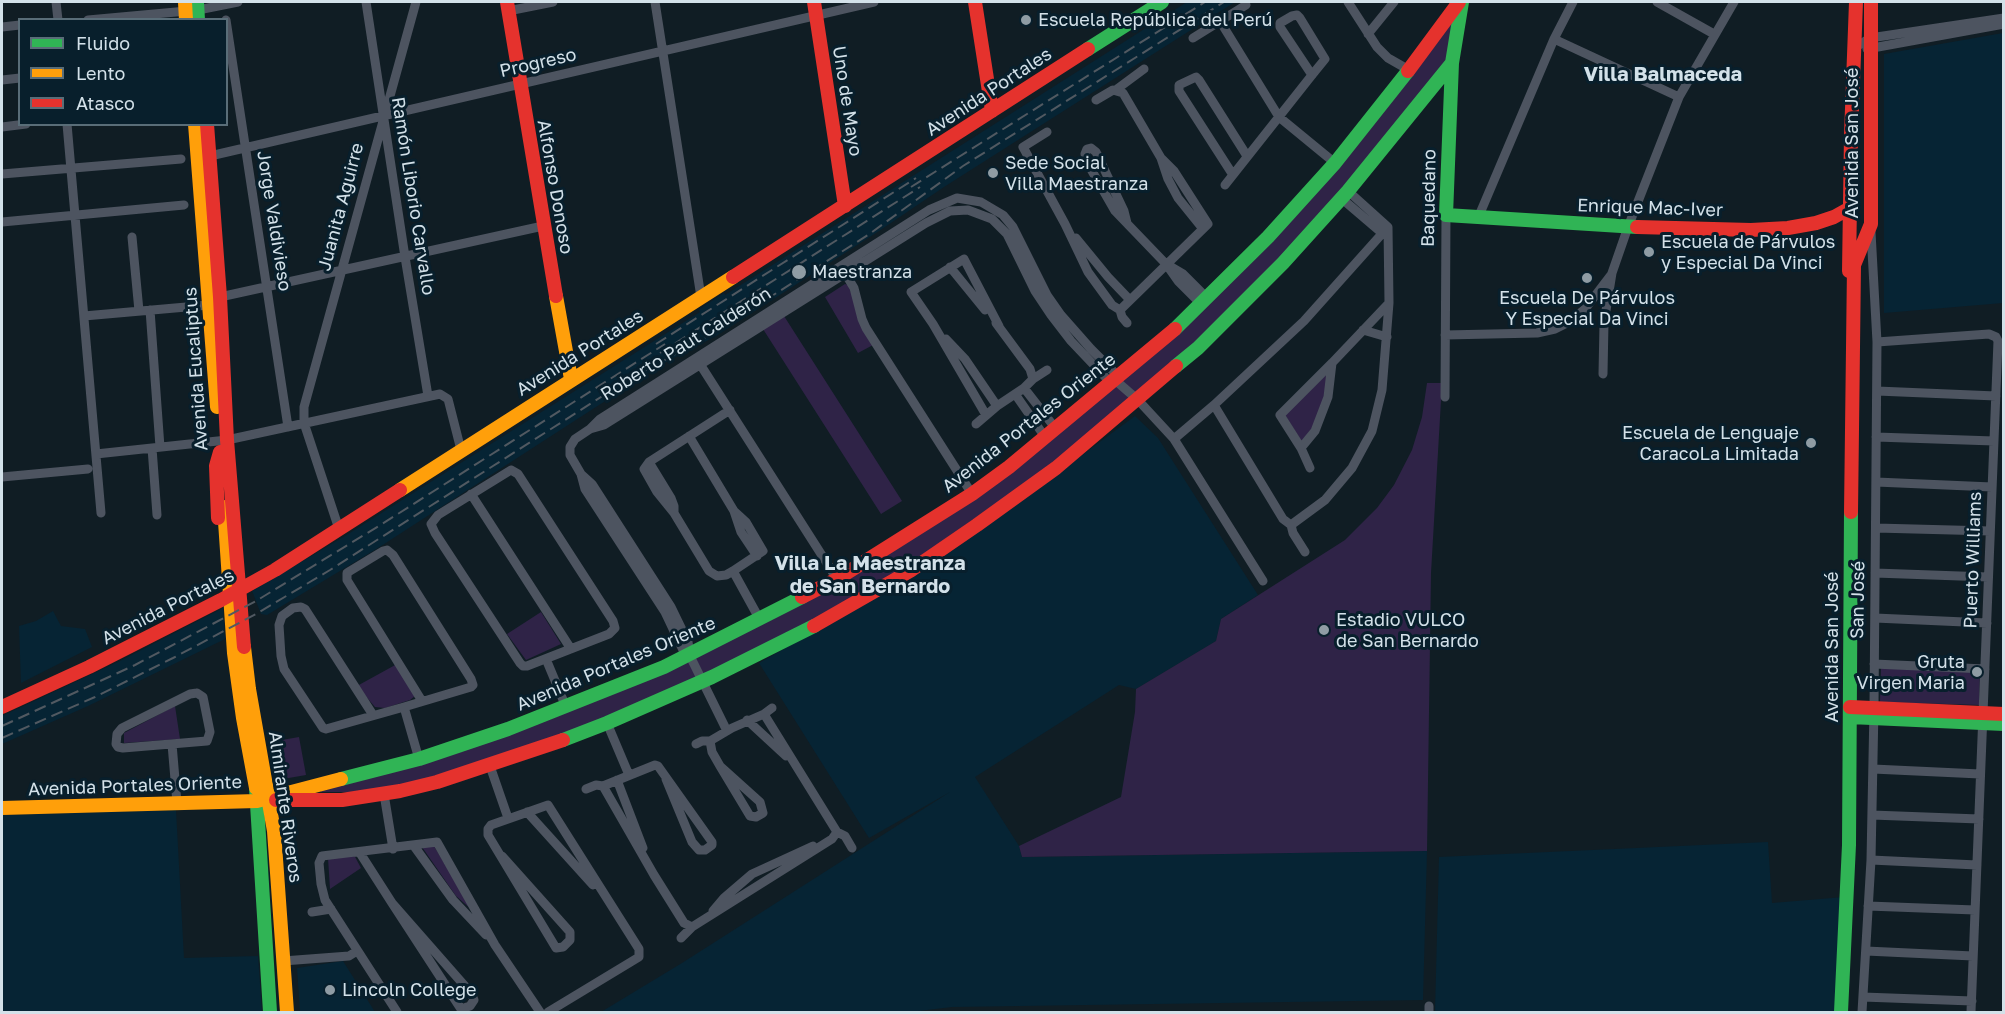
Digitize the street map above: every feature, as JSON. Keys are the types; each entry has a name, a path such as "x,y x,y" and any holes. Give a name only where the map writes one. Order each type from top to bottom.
{"street":[{"path":"56,2 58,18"},
{"path":"111,18 192,11 238,2"},
{"name":"Ramón Liborio Carvallo","path":"366,2 428,396"},
{"name":"Juanita Aguirre","path":"304,423 304,407 416,2"},
{"path":"508,6 553,2"},
{"path":"655,2 701,297"},
{"name":"Progreso","path":"210,156 662,51 815,8 874,2"},
{"path":"975,2 992,111"},
{"name":"Avenida Portales","path":"2,707 225,606 252,584 1162,2"},
{"path":"1348,2 1377,48 1388,58 1409,70"},
{"path":"1368,34 1394,2"},
{"name":"Avenida Portales Oriente","path":"263,800 419,759 487,737 690,656 837,579 972,494 1115,380 1204,301 1268,237 1335,163 1460,2"},
{"name":"Baquedano","path":"1444,397 1450,94 1460,2"},
{"path":"1478,218 1554,39 1573,2"},
{"path":"1657,2 1714,34"},
{"path":"1603,374 1604,322 1612,273 1628,226 1679,97 1734,2"},
{"name":"Avenida San José","path":"1852,282 1849,263 1856,2"},
{"name":"Avenida San José","path":"1841,1012 1848,881 1852,282 1856,258 1871,224 1871,2"},
{"name":"Jorge Valdivieso","path":"224,5 226,18"},
{"path":"1193,38 1246,5"},
{"name":"Alfonso Donoso","path":"508,6 519,84 571,379"},
{"name":"Uno de Mayo","path":"815,8 844,206"},
{"path":"1224,185 1325,59 1300,18 1297,15 1292,16 1280,23 1280,27 1312,75"},
{"path":"1856,47 2004,18"},
{"path":"1220,21 1279,117 1335,163"},
{"path":"1870,44 2004,24"},
{"path":"2,27 18,25"},
{"path":"1437,32 1447,32 1456,37"},
{"name":"Jorge Valdivieso","path":"228,33 288,427"},
{"path":"1554,39 1679,97"},
{"name":"Avenida Portales Oriente","path":"2,808 263,800 315,801 384,794 437,782 490,766 607,723 703,681 820,623 910,571 1056,468 1198,348 1283,263 1345,194 1452,63"},
{"path":"1096,100 1117,89 1144,69"},
{"path":"1233,175 1179,91 1179,85 1196,77 1200,80 1247,156"},
{"path":"2,80 18,78"},
{"path":"1117,89 1123,93 1161,158 1178,198 1205,226 1120,310"},
{"path":"1429,90 1442,90 1450,94"},
{"path":"2,127 18,125"},
{"path":"67,126 101,513"},
{"name":"Avenida Eucaliptus","path":"195,126 215,301"},
{"name":"Avenida Eucaliptus","path":"207,126 222,444 225,606"},
{"path":"1047,132 1023,147 1094,282 1112,305 1120,310 1127,323"},
{"path":"1127,223 1124,211 1096,152 1088,148 1085,154 1092,171 1115,211 1167,264 1183,274 1204,301"},
{"path":"2,174 181,159"},
{"name":"Enrique Mac-Iver","path":"1446,215 1628,226 1751,230 1788,228 1826,219 1850,208 1871,189"},
{"path":"1291,525 1335,490 1352,468 1366,444 1380,404 1389,303 1385,230 1345,194"},
{"name":"Roberto Paut Calderón","path":"727,730 665,612 585,489 581,474 572,459 570,447 574,440 600,419 698,361 843,269 938,204 957,198 981,202 1003,215 1013,227 1047,295 1061,315 1115,373 1115,380 1138,400 1174,439 1263,581"},
{"path":"2,222 184,205"},
{"path":"1065,224 1130,300"},
{"name":"San José","path":"1862,1012 1871,861 1874,713 1877,391 1871,224"},
{"path":"84,316 215,301 267,287 543,226"},
{"path":"1174,439 1304,321 1385,230"},
{"path":"132,237 139,311"},
{"path":"986,415 933,324 911,292 964,259 999,327"},
{"path":"950,267 999,327 1032,374"},
{"path":"843,269 854,288 866,328 972,494"},
{"path":"1445,335 1537,333 1555,329 1571,321 1586,309 1612,273"},
{"path":"1310,468 1301,448 1280,415 1389,303"},
{"path":"150,310 157,515"},
{"path":"933,324 965,359 997,406"},
{"path":"1363,330 1387,337"},
{"name":"Puerto Williams","path":"1876,342 1994,335 1998,344 1971,1012"},
{"path":"698,361 837,579"},
{"path":"1301,448 1315,431 1328,397 1332,363"},
{"path":"976,424 1024,388 1032,374 1047,370"},
{"path":"1024,388 1051,433"},
{"path":"1877,391 1996,396"},
{"path":"96,454 222,444 304,423 440,394 447,399 461,450"},
{"path":"1015,394 1051,433"},
{"path":"1214,405 1283,519 1291,525 1293,533 1305,552"},
{"path":"689,436 734,511 743,518 763,551 723,576 712,573 674,513 662,500 644,472 644,466 649,462 689,436 729,410"},
{"path":"304,423 339,529"},
{"path":"1876,437 1994,441"},
{"path":"222,444 216,466 215,488 220,586 225,606"},
{"path":"2,477 88,469"},
{"path":"511,470 518,474 613,621 615,628 609,634 523,666 431,524 438,515 471,494 511,470"},
{"path":"1876,482 1992,487"},
{"path":"471,494 571,649"},
{"path":"1876,528 1990,531"},
{"path":"374,715 305,609 298,607 287,612 279,620 280,656 284,669 322,728 326,729 404,707 473,685 387,550 377,553 346,576 422,701"},
{"path":"734,571 760,620"},
{"path":"1875,573 1989,577"},
{"name":"Almirante Riveros","path":"225,606 249,689 263,800 270,1012"},
{"path":"1875,618 1987,623"},
{"path":"546,659 566,707"},
{"path":"1874,664 1985,669"},
{"path":"190,694 201,694 209,737 203,742 172,744 123,748 116,744 116,739 122,728 128,724 190,694"},
{"path":"404,707 419,759"},
{"path":"696,744 710,741 727,730 768,711 835,835"},
{"path":"1850,712 1983,718 2004,724"},
{"path":"1983,718 2004,714"},
{"path":"747,720 797,766"},
{"path":"607,723 629,775"},
{"path":"710,741 712,752 720,766 750,816 756,817 763,813 760,802 720,766"},
{"path":"172,744 177,803"},
{"path":"586,789 596,785 603,786 655,765 661,769 666,779 692,842 699,850 705,850 712,845 712,842 666,779"},
{"path":"490,766 508,818"},
{"path":"1873,769 1980,774"},
{"path":"617,780 654,875"},
{"path":"315,786 313,794 315,801"},
{"path":"603,786 684,923 692,927"},
{"path":"384,794 393,849"},
{"name":"Almirante Riveros","path":"263,800 277,862 286,1012"},
{"path":"502,856 570,932 570,940 559,949 556,948 488,835 490,825 548,805 639,950 639,957 549,1012"},
{"path":"527,812 609,902"},
{"path":"1872,815 1979,819"},
{"path":"681,938 692,927 835,835 845,836 852,848"},
{"path":"397,1012 325,900 319,862 322,856 437,842 495,945 540,1012"},
{"path":"414,846 453,900 495,945"},
{"path":"360,853 392,903 461,1009 470,1006 474,1000 471,993 392,903"},
{"path":"1871,861 1977,865"},
{"path":"1868,906 1975,910"},
{"path":"312,912 331,909"},
{"path":"284,961 349,956 357,951"},
{"path":"1866,951 1973,956"},
{"path":"1863,997 1972,1001"}],"shaded area":[{"path":"1187,2 1235,2 944,187 716,336 664,363 378,548 267,615 261,614 252,591 345,536 700,312 699,310 704,306 724,293 725,295"},
{"path":"1453,16 1449,63 1292,247 1162,376 1044,470 905,567 817,619 645,703 509,756 375,792 321,792 321,787 471,746 741,634 951,511 1257,252"},
{"path":"2003,33 2003,303 1884,313 1884,54"},
{"path":"845,284 848,285 873,345 858,353 825,297"},
{"path":"784,316 902,501 881,514 763,329"},
{"path":"1328,373 1326,394 1313,427 1302,442 1285,415"},
{"name":"Estadio VULCO de San Bernardo","path":"1427,383 1442,383 1431,573 1427,851 1022,857 1019,846 1121,797 1135,712 1136,689 1216,641 1221,619 1345,540 1377,508 1394,485 1412,450 1422,417"},
{"path":"1135,416 1158,438 1258,595 1221,619 1216,641 1136,689 1119,685 975,777 1019,846 1022,857 1427,851 1423,1000 952,1007 910,1012 601,1012 950,792 869,838 759,663 956,548"},
{"path":"223,608 225,639 88,706 2,744 2,716 118,662"},
{"path":"53,611 61,626 85,629 92,647 21,683 19,626 36,621"},
{"path":"541,612 561,644 526,660 507,634"},
{"path":"397,664 415,696 410,700 385,708 375,707 357,686"},
{"path":"1881,668 1980,671 1979,705 1880,702"},
{"path":"175,706 180,739 124,743 124,733"},
{"path":"299,737 306,775 283,779 276,741"},
{"path":"176,810 184,958 258,956 262,1012 2,1012 2,815"},
{"path":"1768,842 1772,903 1844,897 1836,1012 1435,1012 1439,857"},
{"path":"434,846 472,910 456,896 422,847"},
{"path":"354,855 361,868 330,889 328,858"},
{"name":"Lincoln College","path":"343,961 375,1012 300,1012 297,968"}],"railway":[{"path":"911,187 1205,2"},
{"path":"2,738 95,697 173,658 256,614 330,570 623,383 715,332 868,235 963,166 1224,2"},
{"path":"656,344 916,178"},
{"path":"660,353 920,187"},
{"path":"2,726 135,665 256,601 382,524 665,344"}],"traffic: fast":[{"path":"197,2 198,18"},
{"path":"1088,49 1162,2"},
{"path":"1462,2 1452,63 1446,215 1637,227"},
{"path":"1176,366 1198,348 1283,263 1348,191 1452,63"},
{"path":"1175,329 1268,237 1335,163 1408,71"},
{"path":"1841,1012 1849,845 1851,512"},
{"path":"341,779 419,759 508,729 664,667 802,597"},
{"path":"563,740 712,677 814,626"},
{"path":"1850,717 2004,724"},
{"path":"256,788 270,1012"}],"traffic: slow":[{"path":"185,2 186,18"},
{"path":"195,126 217,407"},
{"path":"400,490 733,277"},
{"path":"556,296 571,379"},
{"path":"224,507 234,653 256,788"},
{"path":"244,647 249,689 274,831 287,1012"},
{"path":"2,808 257,801 341,779"}],"traffic: jam":[{"path":"507,2 556,296"},
{"path":"814,2 845,206"},
{"path":"975,2 992,111"},
{"path":"1408,71 1459,2"},
{"path":"1849,271 1856,2"},
{"path":"1851,512 1854,265 1871,224 1871,2"},
{"path":"733,277 1088,49"},
{"path":"207,126 220,297 227,440 244,647"},
{"path":"1637,227 1751,230 1788,228 1816,223 1850,208"},
{"path":"802,597 837,579 972,494 1009,467 1175,329"},
{"path":"814,626 910,571 977,525 1056,468 1176,366"},
{"path":"218,518 216,466 220,452"},
{"path":"2,707 89,667 221,600 275,570 400,490"},
{"path":"1850,707 2004,714"},
{"path":"276,800 342,800 400,791 437,782 563,740"}],"place":[{"name":"Escuela República del Perú","path":"1026,20"},
{"name":"Sede Social Villa Maestranza","path":"993,173"},
{"name":"Escuela de Párvulos y Especial Da Vinci","path":"1649,252"},
{"name":"Maestranza","path":"799,272"},
{"name":"Escuela De Párvulos Y Especial Da Vinci","path":"1587,278"},
{"name":"Escuela de Lenguaje CaracoLa Limitada","path":"1811,443"},
{"name":"Estadio VULCO de San Bernardo","path":"1324,630"},
{"name":"Gruta Virgen Maria","path":"1977,672"},
{"name":"Lincoln College","path":"330,990"}],"district":[{"name":"Villa Balmaceda","path":"1663,75"},
{"name":"Villa La Maestranza de San Bernardo","path":"870,576"}]}
